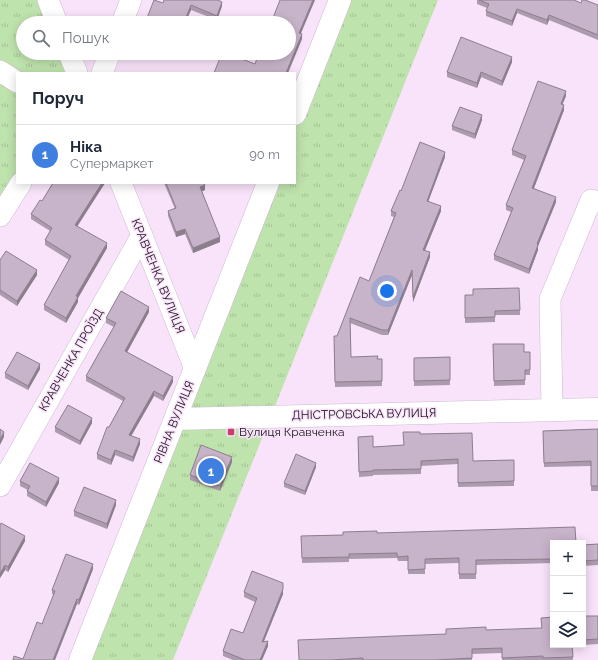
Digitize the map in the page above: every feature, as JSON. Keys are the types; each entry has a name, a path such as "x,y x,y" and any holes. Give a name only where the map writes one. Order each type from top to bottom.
{"street":[{"path":"48,0 54,16"},
{"path":"125,16 131,0"},
{"path":"296,111 340,0"},
{"path":"72,60 77,72"},
{"path":"102,72 107,60"},
{"path":"0,71 16,81"},
{"path":"0,216 20,184"},
{"name":"КРАВЧЕНКА ВУЛИЦЯ","path":"121,184 195,369"},
{"name":"РІВНА ВУЛИЦЯ","path":"80,660 268,184"},
{"path":"552,410 550,299 591,200 598,202"},
{"name":"КРАВЧЕНКА ПРОЇЗД","path":"0,486 142,235"},
{"name":"ДНІСТРОВСЬКА ВУЛИЦЯ","path":"175,419 598,409"}],"green space":[{"path":"0,0 38,0 44,16 16,16 16,60 61,60 66,72 16,72 16,176 0,200"},
{"path":"344,0 438,0 173,660 84,660 272,184 296,184 296,121"}],"building":[{"path":"154,0 163,3 164,0 218,0 222,2 217,16 191,5 187,16 148,16"},
{"path":"280,0 313,0 299,33 302,34 296,49 296,16 274,16"},
{"path":"479,0 574,0 581,3 582,0 585,0 598,5 598,35 549,15 547,20 517,9 512,21 486,11 489,4"},
{"path":"461,37 512,57 502,81 481,72 477,83 447,72"},
{"path":"219,60 244,60 255,64 256,60 291,60 286,72 214,72"},
{"path":"538,81 566,91 561,104 564,105 532,188 556,197 537,244 538,245 529,269 494,255 513,208 506,205 526,156 512,150"},
{"path":"460,107 482,115 475,134 452,126"},
{"path":"420,142 445,152 427,201 441,206 423,250 430,252 413,297 412,270 388,330 382,330 350,318 351,357 378,356 377,359 382,359 382,381 335,382 334,336 337,336 360,277 369,281 396,213 391,211 400,190 401,191"},
{"path":"52,184 101,184 75,225 107,243 76,296 78,297 66,318 44,305 71,256 45,240 52,228 31,214 40,200 42,201"},
{"path":"166,184 204,184 200,187 220,237 193,248 185,229 176,232 168,211 176,208"},
{"path":"6,251 37,270 17,301 0,290 0,260"},
{"path":"519,288 520,310 495,311 495,317 465,318 465,295 473,295 473,289"},
{"path":"121,291 149,307 125,351 173,377 163,396 154,391 129,435 140,439 133,457 115,450 111,460 97,454 107,427 109,427 125,398 86,376 116,323 106,318"},
{"path":"493,344 524,344 524,352 530,352 530,370 525,370 525,380 494,381"},
{"path":"17,352 40,364 28,386 5,373"},
{"path":"450,357 450,380 414,381 414,358"},
{"path":"68,405 92,418 80,441 55,427"},
{"path":"0,429 4,432 0,440"},
{"path":"598,429 598,486 591,486 591,461 544,463 543,431"},
{"path":"403,432 420,432 420,434 472,433 473,461 514,460 514,481 458,483 458,459 421,461 421,469 373,470 359,472 358,437 373,436 373,447 404,445"},
{"path":"201,445 232,457 220,486 190,475"},
{"path":"296,454 316,463 305,491 284,483"},
{"path":"30,463 59,478 46,502 27,491 30,486 20,481"},
{"path":"84,487 116,500 107,524 74,511"},
{"path":"1,523 25,536 8,567 5,565 0,574 0,525"},
{"path":"575,527 576,540 550,540 550,559 476,560 476,574 459,574 459,558 425,559 425,569 408,570 408,556 398,557 397,553 349,554 349,557 302,558 301,536 343,535 343,532 377,531 377,533"},
{"path":"598,544 598,560 586,561 586,545"},
{"path":"66,554 93,564 79,600 77,599 53,660 13,660 14,656 23,659 37,622 42,624 55,591 52,590"},
{"path":"252,571 283,583 283,589 262,642 268,641 260,660 245,660 223,651 231,629 243,633 257,598 244,592"},
{"path":"586,616 598,616 598,639 586,640"},
{"path":"550,617 550,648 572,648 573,657 543,658 543,656 502,658 502,648 472,649 472,658 436,660 363,660 363,658 299,660 298,640 446,634 446,629 486,627 486,630 542,628 541,618"}],"place":[{"name":"Вулиця Кравченка","path":"231,432"},
{"name":"Ніка","path":"211,471"}]}
